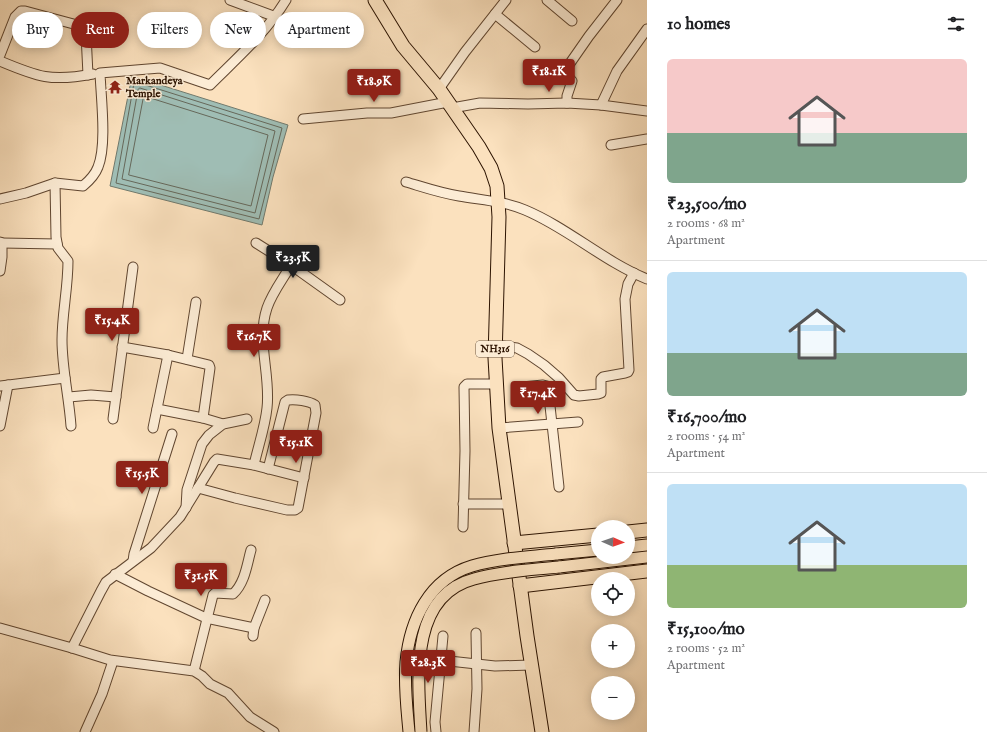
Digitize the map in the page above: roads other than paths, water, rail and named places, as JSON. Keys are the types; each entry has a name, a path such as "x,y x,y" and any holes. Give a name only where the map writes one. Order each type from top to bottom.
{"highway":[{"name":"NH316","path":"375,0 403,46 439,89 479,148 491,168 497,186 499,202 495,345 499,428 531,665 542,732"},
{"path":"635,531 647,530"},
{"path":"514,543 591,536"},
{"path":"520,586 647,571"}],"main road":[{"path":"635,546 647,545"},
{"path":"409,732 406,700 406,662 410,639 417,618 423,603 431,592 454,574 471,566 487,562 591,551"},
{"path":"421,732 419,694 420,656 427,623 432,611 447,592 473,579 497,574 647,557"}],"street":[{"path":"230,0 274,16"},
{"path":"279,12 286,0"},
{"path":"439,89 465,52 506,0"},
{"path":"547,0 572,21"},
{"path":"566,103 572,81 566,74 566,69 617,0"},
{"path":"0,55 16,17 20,11 25,11 81,26 86,34 88,75"},
{"path":"494,14 534,47"},
{"path":"0,61 45,77 72,78 100,73 160,68 210,85 274,19"},
{"path":"601,105 617,72 647,29"},
{"path":"0,199 26,193 55,183 83,186 92,179 98,168 102,141 100,73"},
{"path":"303,119 367,113 391,113 450,105 480,103 566,103 601,105 647,111"},
{"path":"611,145 647,139"},
{"path":"406,182 435,191 514,206 541,217 617,266 647,279"},
{"path":"55,183 57,244 58,248 68,261 62,333 62,356 72,426"},
{"path":"0,271 2,257 1,243 57,244"},
{"path":"256,243 291,265 340,300"},
{"path":"254,465 267,408 268,391 263,324 267,308 273,294 291,265"},
{"path":"113,419 133,267"},
{"path":"495,345 517,348 528,354 554,374 574,395 580,396 601,393 601,379 603,377 625,373 629,370 625,299 628,284 634,274"},
{"path":"187,359 196,302"},
{"path":"122,347 168,355 206,363 209,365 210,368 203,418"},
{"path":"153,428 168,355"},
{"path":"0,426 4,386 65,378"},
{"path":"463,527 465,445 464,386 466,384 497,384"},
{"path":"522,387 547,386 553,424 559,487"},
{"path":"69,397 92,395 116,396"},
{"path":"198,488 292,511 298,508 316,413 315,405 312,403 292,400 285,402 268,469"},
{"path":"157,409 203,418 223,424"},
{"path":"186,508 187,490 202,444 209,435 223,424 246,419"},
{"path":"499,428 578,422"},
{"path":"133,561 135,549 172,434"},
{"path":"72,648 106,582 151,548 180,517 217,459 254,465 304,478"},
{"path":"463,504 509,504"},
{"path":"194,671 210,601 215,593 233,594 237,590 244,576 252,550"},
{"path":"115,574 206,618 254,632 265,600"},
{"path":"0,628 113,661 194,671 210,684 228,693 250,717 274,732"},
{"path":"474,732 477,689 476,633"},
{"path":"436,732 435,722 443,636"},
{"path":"440,660 476,665 531,665"},
{"path":"85,732 102,694 113,661"}],"water":[{"path":"132,76 288,125 273,177 262,225 110,186"}],"place":[{"name":"Markandeya Temple","path":"115,87"}]}
